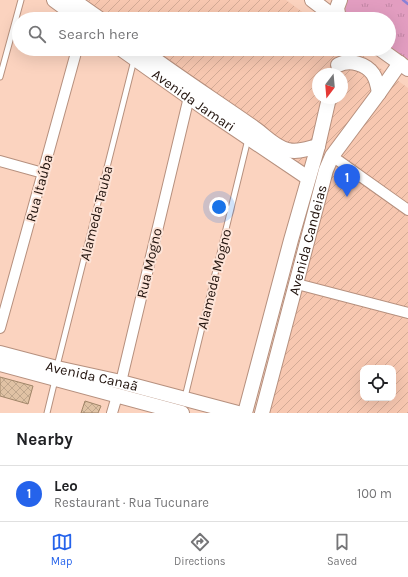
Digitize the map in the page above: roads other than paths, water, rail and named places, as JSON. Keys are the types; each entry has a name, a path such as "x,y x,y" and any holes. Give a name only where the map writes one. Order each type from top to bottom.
{"main road":[{"path":"54,0 79,12"},
{"path":"73,0 84,12"},
{"path":"318,0 331,12"},
{"path":"337,12 337,8 340,0"},
{"name":"Avenida Jamari","path":"140,56 189,97 211,105"},
{"name":"Avenida Jamari","path":"142,56 165,67 211,105 251,132 276,146 296,152 318,146"},
{"path":"337,68 341,56"},
{"path":"390,56 404,66"},
{"path":"338,68 344,62 360,64 375,77 379,93"},
{"name":"Avenida Candeias","path":"262,413 326,170 332,156 379,93 404,66"},
{"name":"Avenida Candeias","path":"245,413 289,246 318,146 328,104"},
{"name":"Avenida Jamari","path":"251,132 308,178"},
{"path":"289,246 305,250"},
{"name":"Avenida Canaã","path":"0,352 24,365 56,374 117,396 181,413"},
{"name":"Avenida Canaã","path":"0,364 24,365"},
{"name":"Avenida Canaã","path":"56,374 121,382 238,413"}],"street":[{"name":"Rua Itaúba","path":"0,328 75,56"},
{"name":"Rua Mogno","path":"121,382 189,97"},
{"path":"332,156 408,210"},
{"path":"0,161 43,173"},
{"path":"297,284 408,313"},
{"path":"112,413 117,396"}],"lane":[{"path":"18,12 21,0"},
{"path":"0,77 12,33"},
{"name":"Alameda Tauba","path":"47,413 137,56"},
{"name":"Alameda Mogno","path":"185,398 251,132"},
{"name":"Avenida Canaã","path":"181,413 185,398"}],"waterway":[{"path":"403,0 408,4"}],"place":[{"name":"Leo","path":"347,197"}]}
